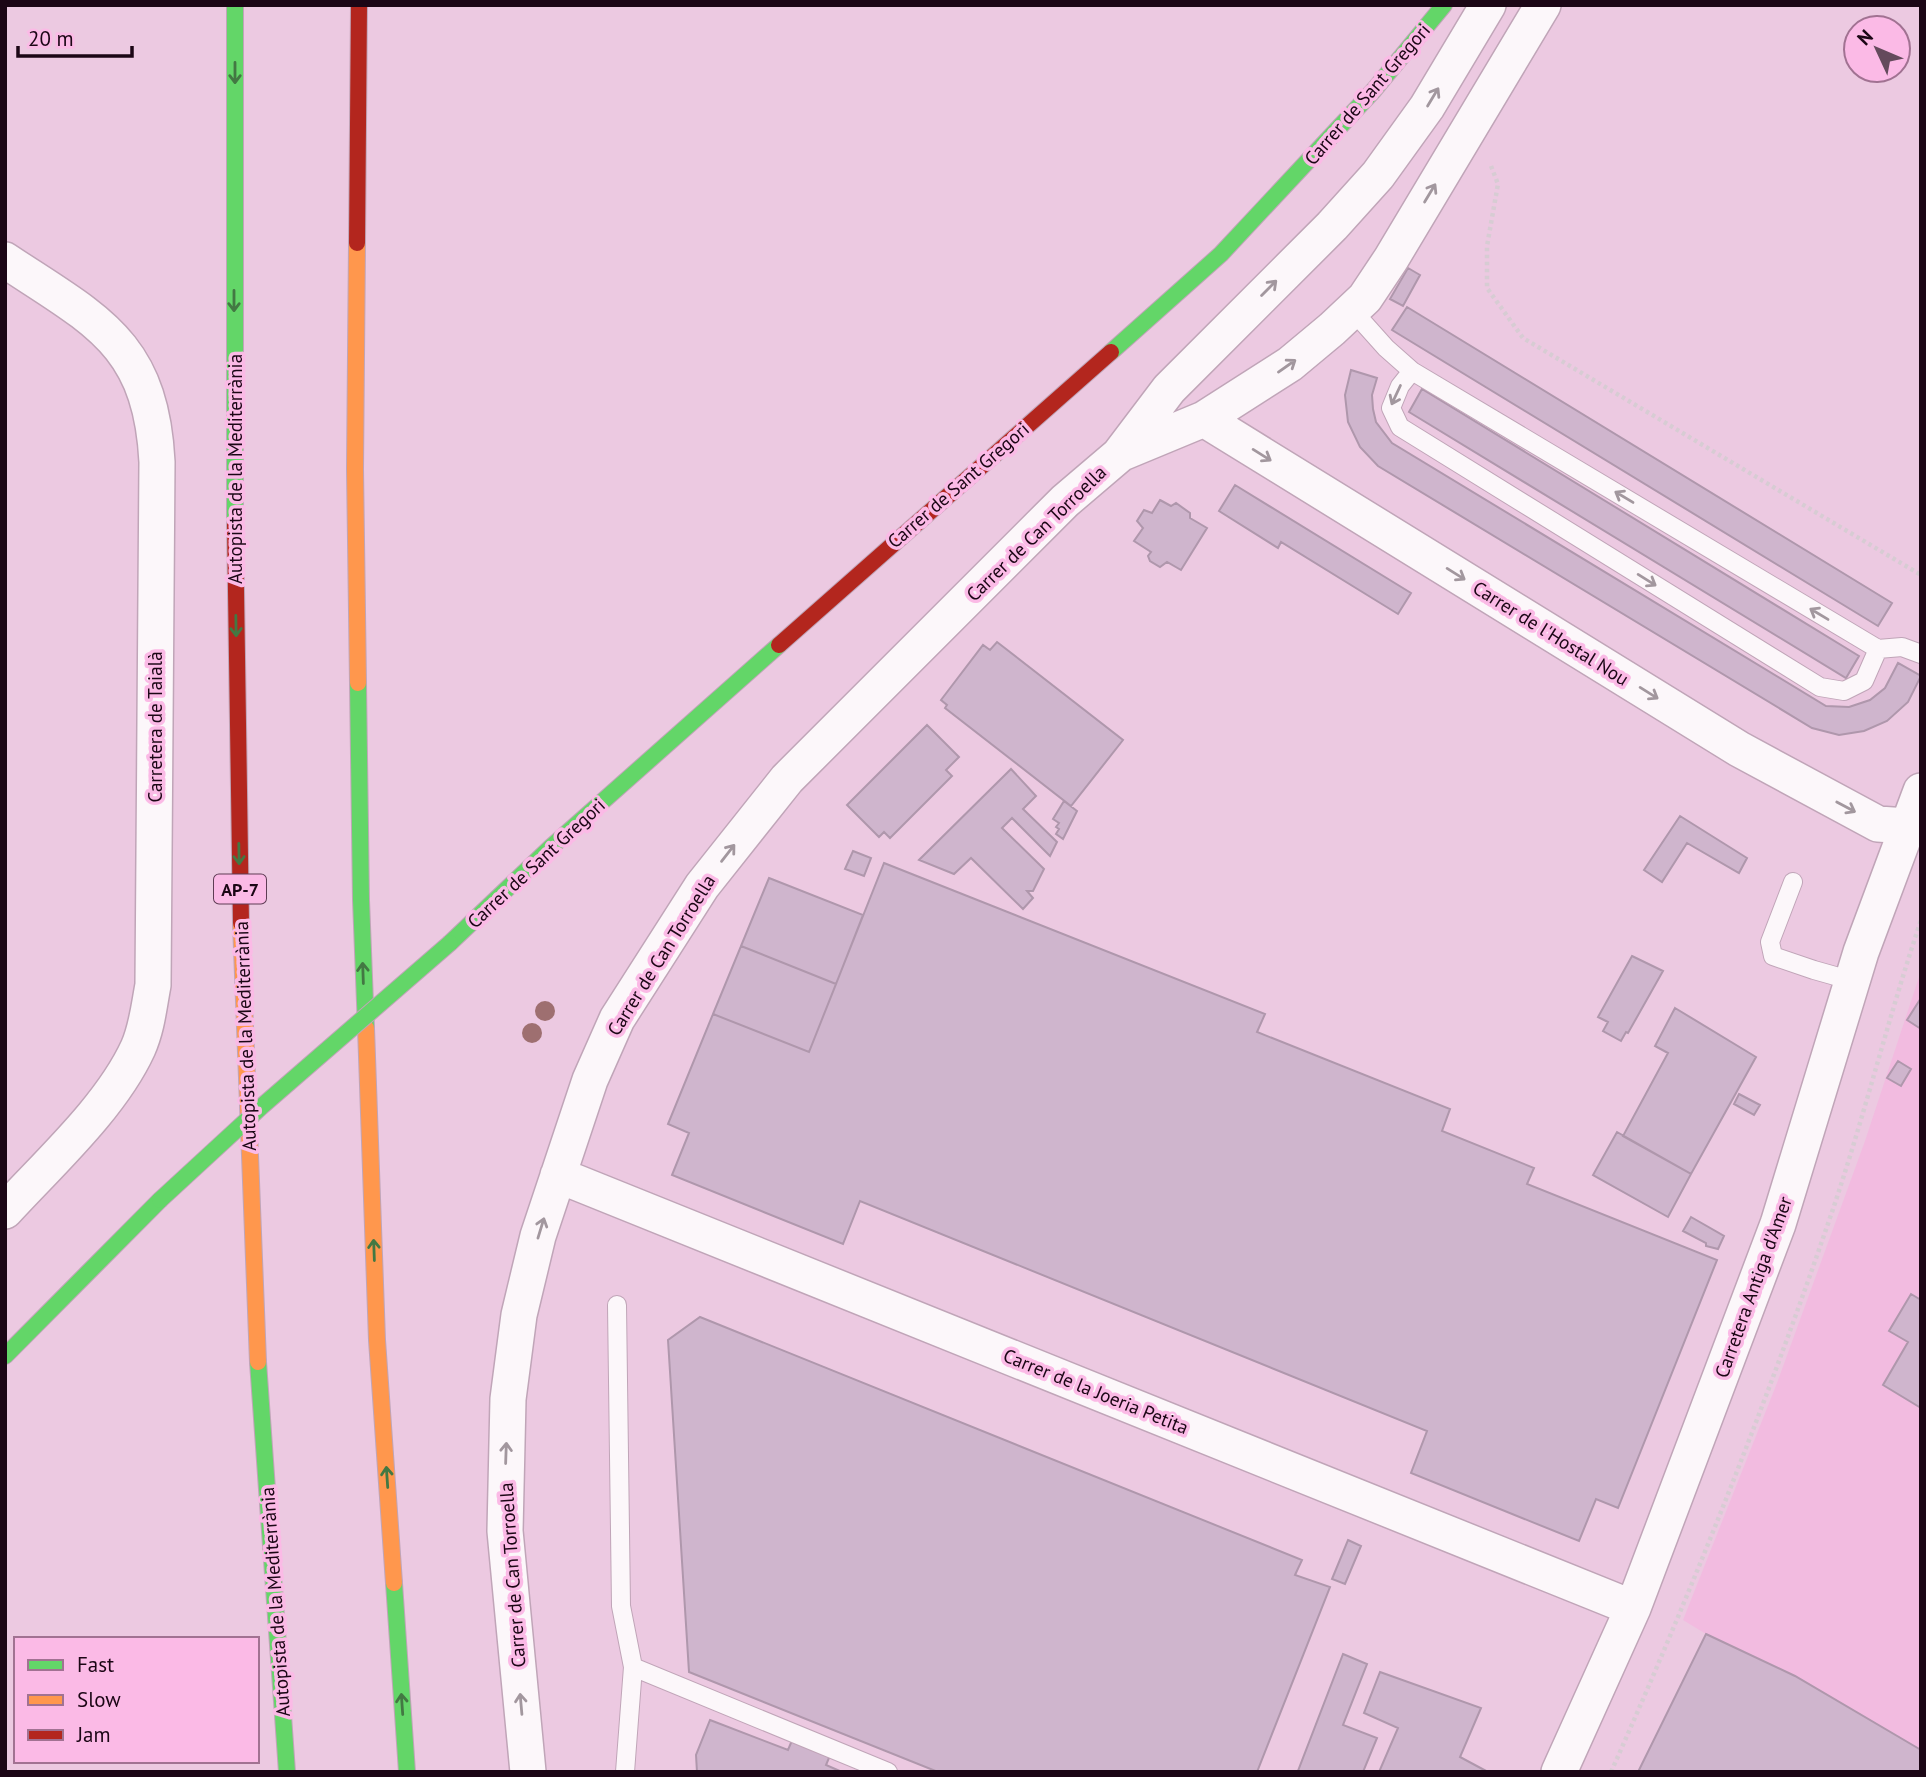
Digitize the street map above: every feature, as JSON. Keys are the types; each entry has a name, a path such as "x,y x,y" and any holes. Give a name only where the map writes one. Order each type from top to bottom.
{"main road":[{"name":"Autopista de la Mediterrània","path":"235,5 233,409 239,878 255,1320 287,1772"},
{"path":"359,5 355,469 360,900 377,1340 407,1772"},
{"name":"Carrer de Sant Gregori","path":"5,1356 160,1200 261,1107 450,943 561,838 1221,254 1374,90 1444,5"}],"street":[{"name":"Carrer de Can Torroella","path":"528,1772 505,1531 508,1399 519,1315 538,1236 590,1080 617,1019 702,886 787,779 1065,501 1119,454 1169,388 1332,226 1378,175 1427,107 1488,5"},
{"path":"1119,454 1204,419 1290,364 1365,298 1543,5"},
{"name":"Carretera de Taialà","path":"5,260 88,315 115,338 141,380 156,436 157,462 153,985 148,1011 137,1049 111,1092 5,1210"},
{"name":"Carrer de l'Hostal Nou","path":"1204,419 1739,749 1878,824 1907,826"},
{"name":"Carretera Antiga d'Amer","path":"1559,1772 1633,1608 1778,1224 1853,981 1921,791"},
{"name":"Carrer de la Joeria Petita","path":"558,1175 1633,1608"}],"lane":[{"path":"1352,310 1386,348 1412,370 1878,649 1902,647 1921,654"},
{"path":"1412,370 1400,386 1391,408 1399,427 1821,687 1844,691 1864,681 1878,649"},
{"path":"1793,882 1770,942 1773,956 1853,981"},
{"path":"617,1305 621,1606 633,1667 625,1772"},
{"path":"633,1667 888,1772"}],"path":[{"path":"1467,132 1487,155 1498,184 1486,246 1487,288 1523,338 1921,575"},
{"path":"1611,1772 1689,1595 1763,1401 1833,1208 1921,920"}],"shaded area":[{"path":"1921,971 1921,1750 1795,1676 1706,1634 1683,1620 1777,1383 1865,1141"}],"building":[{"path":"1408,268 1420,275 1403,306 1390,299"},
{"path":"1407,307 1892,603 1878,626 1392,330"},
{"path":"1351,370 1377,378 1372,395 1376,422 1392,443 1826,706 1849,707 1870,700 1885,688 1898,663 1921,676 1908,702 1887,721 1864,731 1839,735 1812,728 1378,466 1360,447 1348,422 1345,395"},
{"path":"1422,389 1859,656 1846,678 1409,412"},
{"path":"1235,485 1411,593 1398,614 1281,542 1278,548 1219,511"},
{"path":"1160,500 1171,506 1176,503 1190,513 1190,518 1207,528 1181,570 1167,562 1160,567 1150,561 1148,556 1151,552 1134,541 1143,528 1137,521 1144,510 1152,513"},
{"path":"997,642 1123,740 1071,806 945,708 947,705 941,700 983,645 990,650"},
{"path":"927,725 959,757 946,770 952,776 890,838 884,832 879,837 847,805"},
{"path":"1011,769 1036,796 1023,809 1057,842 1050,856 1012,818 1002,828 1044,869 1033,891 1027,891 1033,898 1023,909 971,858 954,874 919,860"},
{"path":"1064,801 1077,811 1063,839 1056,834 1059,823 1053,819"},
{"path":"1680,816 1747,858 1739,873 1687,843 1662,882 1644,870"},
{"path":"853,851 871,858 864,876 845,869"},
{"path":"884,863 1265,1014 1257,1032 1450,1109 1442,1131 1534,1168 1527,1184 1717,1260 1618,1508 1596,1499 1579,1541 1411,1473 1427,1431 860,1201 843,1244 672,1175 689,1133 668,1124 713,1014 809,1052"},
{"path":"769,878 863,915 836,984 741,946"},
{"path":"741,946 836,984 809,1052 713,1014"},
{"path":"1632,956 1663,971 1621,1041 1603,1031 1608,1022 1598,1017"},
{"path":"1921,998 1921,1029 1907,1020"},
{"path":"1675,1008 1756,1057 1691,1174 1623,1136 1668,1053 1655,1046"},
{"path":"1898,1061 1911,1069 1901,1086 1887,1078"},
{"path":"1739,1094 1760,1105 1754,1115 1734,1104"},
{"path":"1617,1132 1691,1174 1668,1217 1593,1175"},
{"path":"1691,1217 1724,1236 1718,1249 1706,1246 1706,1243 1683,1231"},
{"path":"1911,1294 1921,1300 1921,1408 1883,1385 1908,1342 1889,1331"},
{"path":"700,1317 1302,1560 1295,1575 1330,1587 1257,1772 938,1772 689,1672 668,1340"},
{"path":"1348,1540 1361,1546 1345,1584 1332,1579"},
{"path":"1706,1634 1795,1676 1921,1750 1921,1772 1638,1772"},
{"path":"1343,1654 1367,1664 1343,1725 1377,1738 1363,1772 1298,1771"},
{"path":"1380,1672 1481,1708 1460,1757 1488,1772 1379,1772 1398,1728 1364,1713"},
{"path":"710,1720 788,1750 793,1738 831,1753 826,1765 842,1772 697,1772 696,1755"}],"traffic: fast":[{"path":"235,5 235,524"},
{"path":"1111,352 1221,254 1374,90 1444,5"},
{"path":"450,943 550,848 779,645"},
{"path":"358,683 366,1028"},
{"path":"160,1200 261,1107 450,943"},
{"path":"5,1356 160,1200"},
{"path":"258,1362 287,1772"},
{"path":"394,1583 407,1772"}],"traffic: slow":[{"path":"357,243 355,469 358,683"},
{"path":"241,923 258,1362"},
{"path":"366,1028 377,1340 394,1583"}],"traffic: jam":[{"path":"357,243 359,5"},
{"path":"779,645 1111,352"},
{"path":"235,524 241,923"}]}
